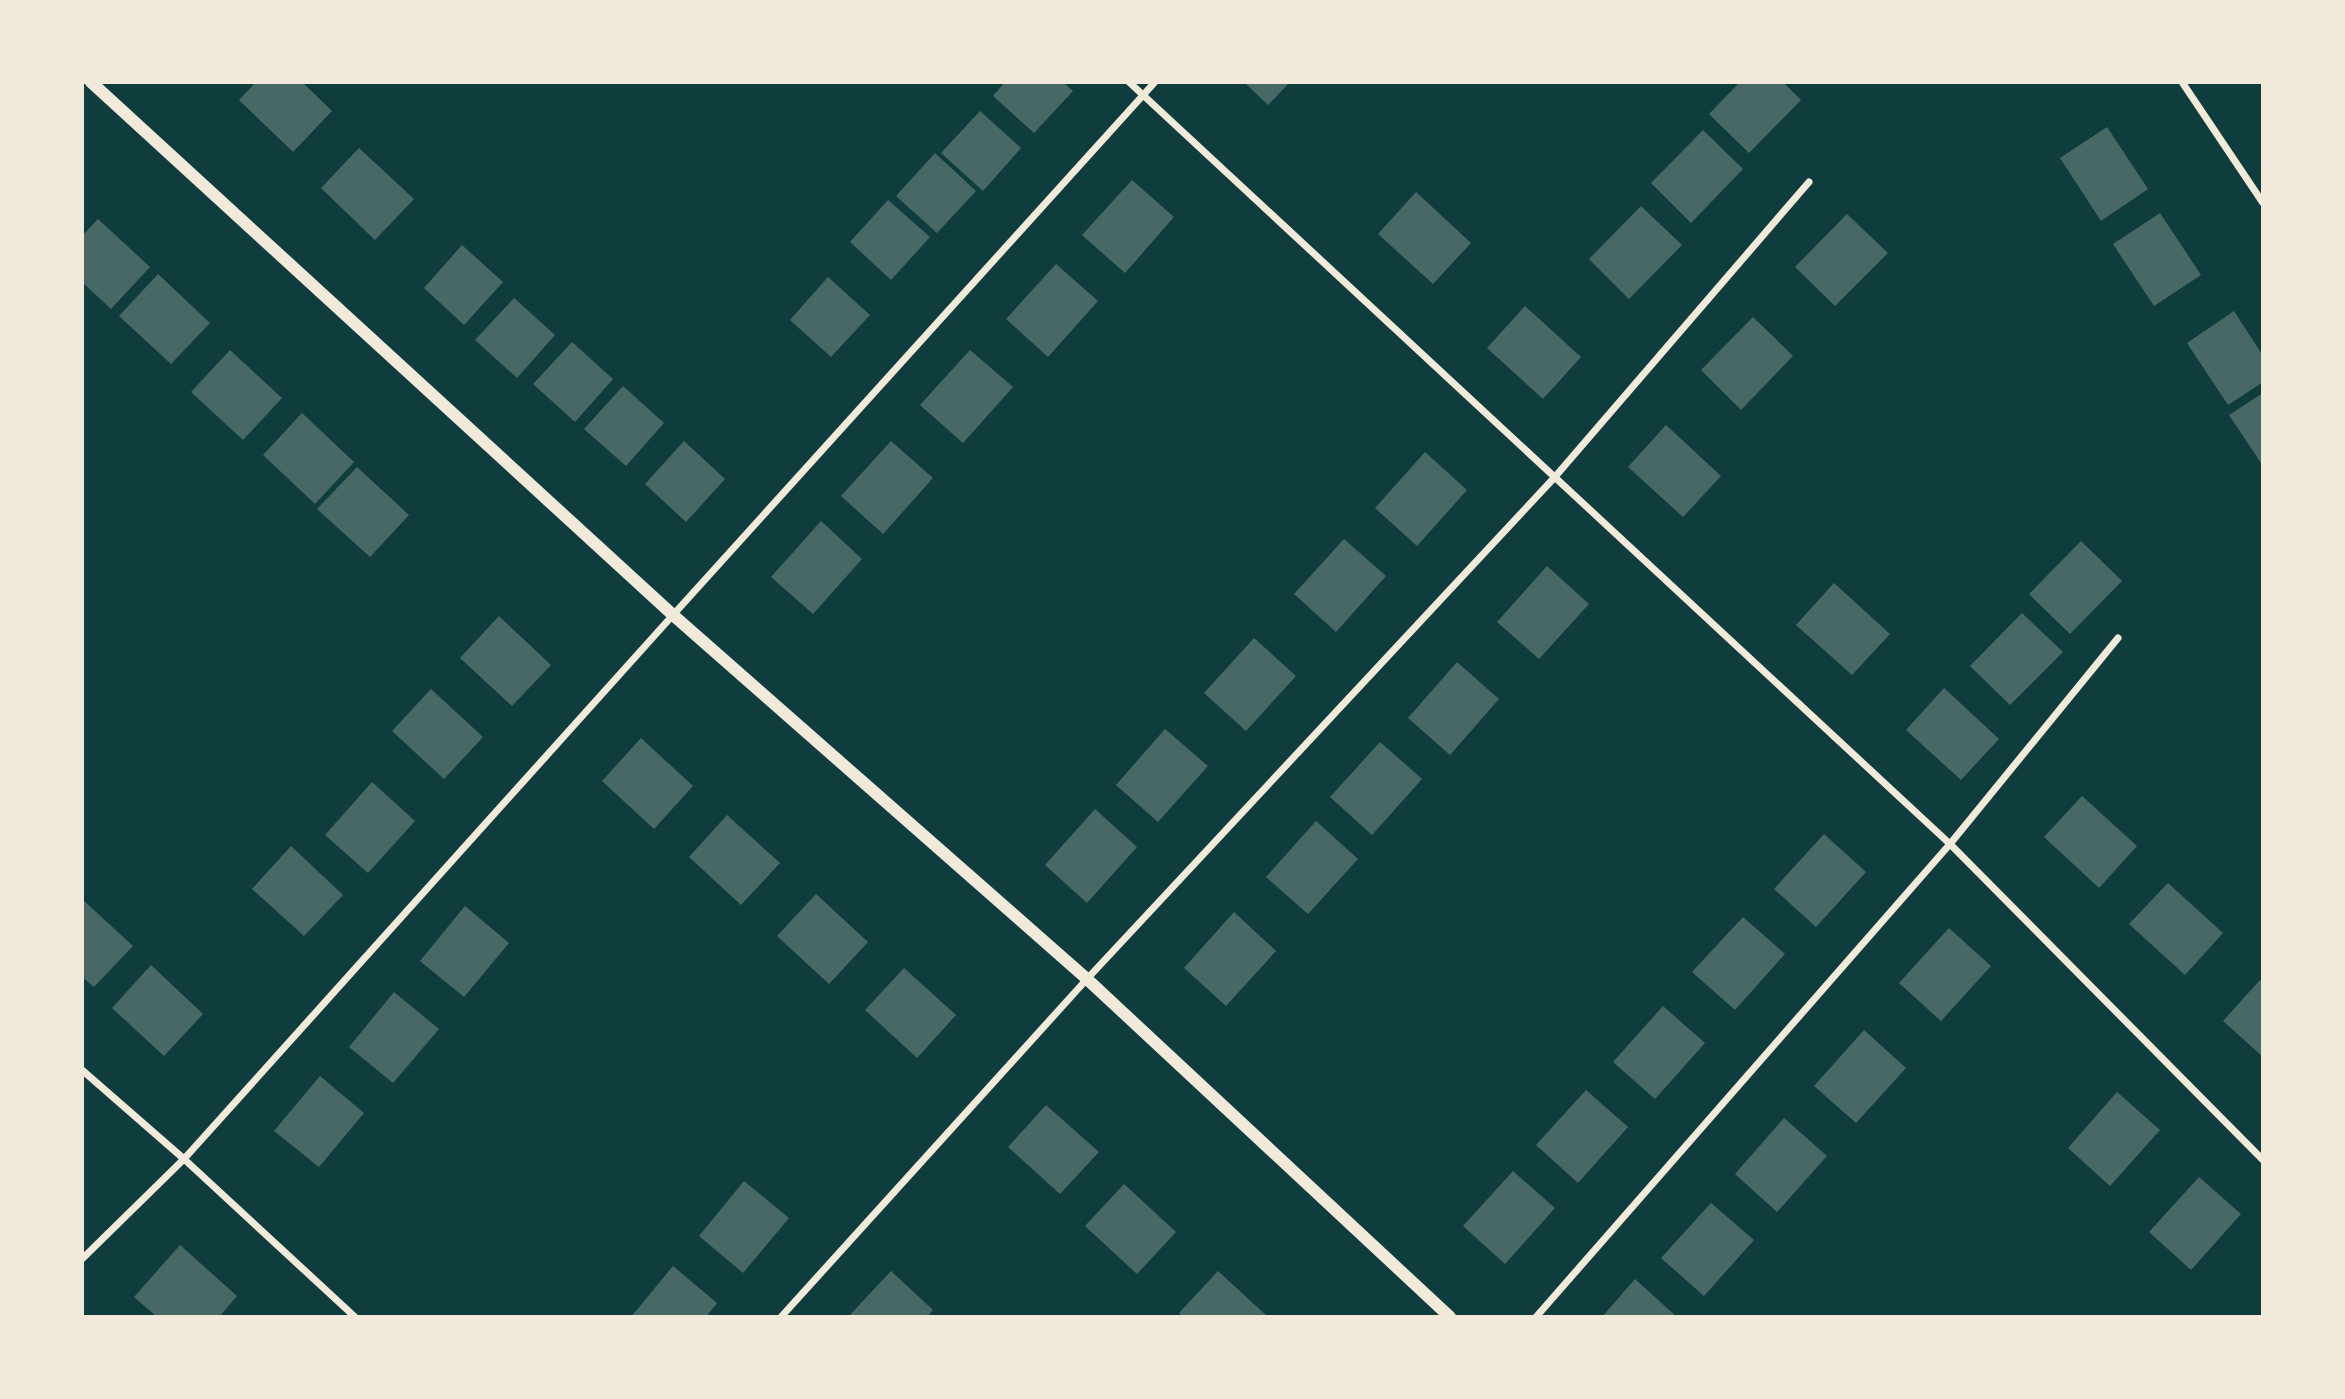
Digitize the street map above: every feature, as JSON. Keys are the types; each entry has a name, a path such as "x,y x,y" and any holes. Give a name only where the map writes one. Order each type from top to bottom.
{"street":[{"path":"91,82 673,615 1087,979 1450,1317"},
{"path":"1129,82 1950,844 2263,1160"},
{"path":"82,1259 184,1159 1155,82"},
{"path":"2182,82 2263,203"},
{"path":"781,1317 1087,979 1554,478 1810,182"},
{"path":"1536,1317 1950,844 2118,638"},
{"path":"82,1070 184,1159 355,1317"}],"building":[{"path":"256,82 302,82 332,111 293,152 239,100"},
{"path":"1005,82 1063,82 1073,91 1034,133 993,96"},
{"path":"1244,82 1290,82 1268,105"},
{"path":"1740,82 1783,82 1801,100 1749,153 1709,114"},
{"path":"980,111 1021,148 983,191 941,153"},
{"path":"2107,127 2148,189 2101,221 2060,158"},
{"path":"1703,130 1743,169 1691,223 1651,183"},
{"path":"359,148 414,199 375,240 321,188"},
{"path":"935,153 976,191 937,233 896,196"},
{"path":"1132,180 1174,217 1125,273 1082,235"},
{"path":"1416,192 1471,243 1433,284 1378,234"},
{"path":"888,200 930,237 891,280 850,242"},
{"path":"1641,206 1682,245 1629,299 1589,259"},
{"path":"2160,213 2201,275 2154,306 2113,244"},
{"path":"1847,214 1888,253 1835,306 1795,267"},
{"path":"98,219 150,267 111,309 82,282 82,236"},
{"path":"462,245 503,282 464,325 424,288"},
{"path":"1056,264 1098,301 1048,357 1006,319"},
{"path":"158,274 210,323 171,364 119,316"},
{"path":"828,277 870,315 831,357 790,320"},
{"path":"514,298 555,335 517,378 475,340"},
{"path":"1525,306 1581,357 1543,399 1487,348"},
{"path":"2234,311 2263,356 2263,382 2228,405 2187,343"},
{"path":"1753,317 1793,356 1741,410 1701,370"},
{"path":"572,342 613,379 575,422 533,384"},
{"path":"230,350 282,398 243,440 191,392"},
{"path":"970,350 1013,387 963,443 920,405"},
{"path":"623,386 664,423 626,466 584,429"},
{"path":"2263,393 2263,466 2229,415"},
{"path":"302,413 354,462 315,504 263,455"},
{"path":"1666,425 1721,476 1683,517 1628,467"},
{"path":"684,441 725,479 686,522 645,484"},
{"path":"891,441 933,478 883,534 841,496"},
{"path":"1425,452 1467,490 1417,546 1375,508"},
{"path":"357,467 409,515 370,557 317,509"},
{"path":"821,521 862,559 813,614 771,577"},
{"path":"1344,539 1386,576 1336,632 1294,594"},
{"path":"2081,541 2122,581 2070,634 2029,594"},
{"path":"1547,566 1589,604 1539,659 1497,622"},
{"path":"1834,583 1890,634 1852,675 1796,625"},
{"path":"2022,613 2063,652 2010,705 1970,666"},
{"path":"499,616 551,665 512,706 460,658"},
{"path":"1254,638 1296,676 1246,731 1204,693"},
{"path":"1457,662 1499,699 1450,755 1408,718"},
{"path":"1944,688 1999,739 1961,780 1906,730"},
{"path":"431,689 483,737 444,779 392,731"},
{"path":"1165,729 1208,766 1158,822 1116,785"},
{"path":"641,738 693,786 654,829 602,781"},
{"path":"1380,742 1422,779 1372,835 1330,797"},
{"path":"372,782 415,821 368,873 325,835"},
{"path":"2082,796 2137,846 2099,888 2044,837"},
{"path":"1095,809 1137,847 1087,903 1045,865"},
{"path":"727,815 780,863 741,905 689,857"},
{"path":"1316,821 1358,859 1308,914 1266,877"},
{"path":"1824,834 1866,872 1816,927 1774,889"},
{"path":"291,846 343,895 304,936 252,889"},
{"path":"2168,883 2223,933 2185,975 2129,924"},
{"path":"816,894 868,942 829,984 777,936"},
{"path":"82,899 133,946 94,987 82,977"},
{"path":"465,906 509,943 464,997 420,961"},
{"path":"1234,912 1276,951 1226,1006 1184,968"},
{"path":"1743,917 1785,954 1735,1010 1692,972"},
{"path":"1949,928 1991,966 1941,1021 1899,983"},
{"path":"151,965 203,1014 164,1056 112,1008"},
{"path":"904,968 956,1015 917,1058 865,1010"},
{"path":"2260,980 2263,982 2263,1057 2223,1021"},
{"path":"394,992 439,1029 393,1083 349,1047"},
{"path":"1663,1006 1705,1043 1655,1099 1613,1062"},
{"path":"1864,1030 1906,1068 1856,1123 1814,1086"},
{"path":"320,1076 364,1113 319,1167 274,1131"},
{"path":"1586,1090 1628,1127 1578,1183 1536,1145"},
{"path":"2117,1092 2160,1130 2110,1186 2068,1148"},
{"path":"1046,1105 1099,1152 1060,1194 1008,1147"},
{"path":"1784,1118 1827,1156 1777,1212 1735,1174"},
{"path":"1513,1171 1555,1208 1505,1264 1463,1226"},
{"path":"2199,1177 2241,1214 2191,1270 2149,1232"},
{"path":"744,1181 789,1218 743,1273 699,1236"},
{"path":"1124,1184 1176,1232 1137,1274 1085,1226"},
{"path":"1711,1203 1754,1240 1704,1296 1661,1258"},
{"path":"180,1245 237,1296 219,1317 157,1317 134,1297"},
{"path":"673,1266 717,1303 706,1317 631,1317"},
{"path":"891,1271 933,1310 927,1317 848,1317"},
{"path":"1218,1271 1268,1317 1183,1317 1179,1313"},
{"path":"1635,1279 1677,1317 1602,1317"}]}
